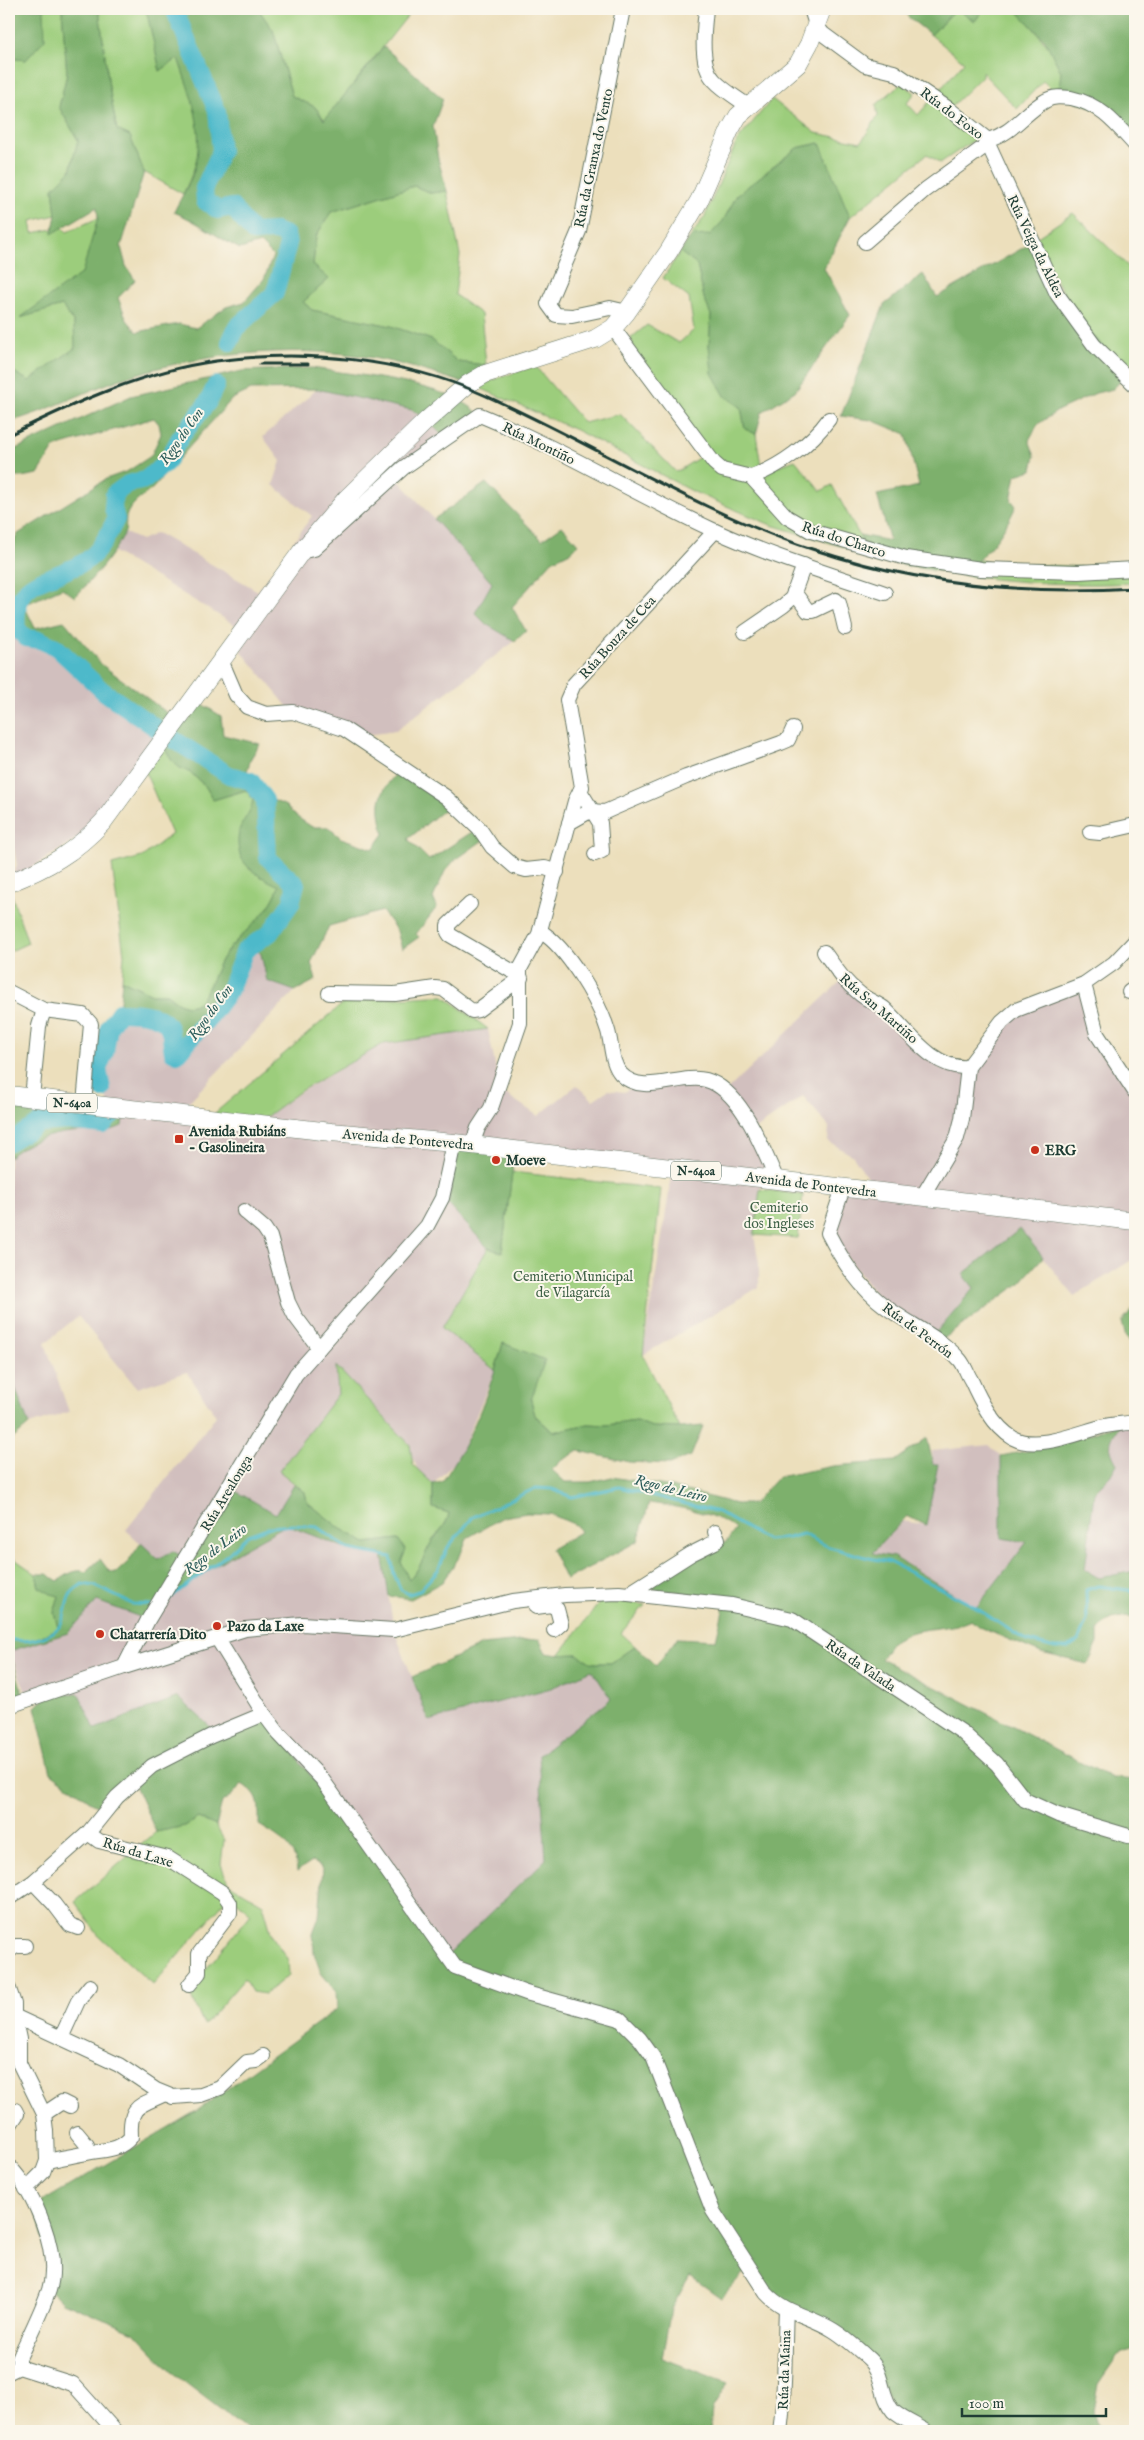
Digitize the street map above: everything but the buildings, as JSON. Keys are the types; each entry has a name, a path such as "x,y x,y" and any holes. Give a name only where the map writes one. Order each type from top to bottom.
{"main road":[{"path":"9,883 64,857 88,838 103,822 301,552 346,499 427,420 468,384 485,374 595,339 613,328 627,312 685,226 700,200 730,130 748,106 798,64 809,44 816,14"},
{"name":"Avenida de Pontevedra","path":"9,1095 331,1132 472,1145 1135,1221"}],"street":[{"name":"Rúa da Granxa do Vento","path":"623,9 579,231 548,304 556,315 572,316 610,308 627,312"},
{"path":"706,9 705,62 709,73 714,80 748,106"},
{"name":"Rúa do Foxo","path":"816,14 823,34 865,65 894,72 949,108 988,142 1001,136 1045,100 1058,96 1086,101 1100,110 1135,145"},
{"path":"865,242 925,190 988,142"},
{"name":"Rúa Veiga da Aldea","path":"988,142 1057,294 1094,345 1135,385"},
{"path":"613,328 714,463 722,470 750,477 784,460 820,432 830,419"},
{"name":"Rúa Montiño","path":"301,552 314,549 403,468 480,415 518,431 715,530 804,565 886,593"},
{"name":"Rúa do Charco","path":"750,477 787,517 811,531 906,558 981,569 1078,572 1135,569"},
{"name":"Rúa Bouza de Cea","path":"472,1145 478,1128 491,1108 520,1023 520,974 540,931 569,824 582,787 567,700 574,684 715,530"},
{"path":"745,632 792,598 804,565"},
{"path":"794,592 808,611 814,611 836,600 839,603 846,628"},
{"path":"222,660 236,695 247,707 266,714 293,712 344,729 446,798 478,828 492,847 515,867 526,870 545,868 557,872"},
{"path":"569,824 590,811 605,812 686,778 781,743 788,740 793,729"},
{"name":"Rúa Bouza de Cea","path":"580,791 590,811 600,824 602,851 595,854"},
{"path":"1090,832 1100,833 1135,824"},
{"path":"329,993 395,994 435,988 443,989 472,1011 478,1010 520,974 450,935 448,926 470,904"},
{"path":"540,931 550,937 564,954 588,990 608,1031 617,1069 624,1076 637,1083 694,1079 707,1080 719,1088 750,1119 777,1180"},
{"path":"922,1197 957,1138 962,1119 968,1067 1002,1022 1016,1010 1084,984 1114,963 1135,941"},
{"name":"Rúa San Martiño","path":"824,952 843,979 859,994 883,1007 939,1062 958,1068 968,1067"},
{"path":"1084,984 1097,1034 1130,1076 1135,1092"},
{"path":"9,992 44,1010 83,1015 91,1024 84,1104"},
{"path":"32,1098 39,1026 44,1010"},
{"name":"Rúa Arealonga","path":"124,1667 148,1620 296,1374 427,1226 442,1198 454,1143"},
{"name":"Rúa de Perrón","path":"842,1188 828,1234 841,1258 860,1285 886,1307 917,1326 961,1361 977,1393 995,1422 1014,1438 1035,1443 1074,1436 1103,1426 1135,1422"},
{"path":"244,1211 264,1228 270,1237 288,1302 295,1316 320,1348"},
{"path":"628,1594 691,1554 715,1542 718,1539 715,1532"},
{"name":"Rúa da Valada","path":"124,1667 245,1629 302,1624 394,1630 513,1601 556,1596 628,1594 732,1604 792,1619 962,1732 997,1764 1026,1800 1058,1815 1135,1838"},
{"name":"Rúa da Valada","path":"460,1614 477,1615 551,1605 558,1610 561,1624 554,1630"},
{"path":"217,1638 264,1714 279,1734 322,1779 455,1967 526,1993 620,2018 640,2039 653,2057 713,2211 766,2293 776,2304 806,2315 834,2330 871,2360 879,2371 884,2391 893,2410 926,2431"},
{"path":"9,1706 124,1667"},
{"path":"9,1898 33,1882 88,1833 117,1797 152,1766 211,1736 264,1714"},
{"name":"Rúa da Laxe","path":"88,1833 99,1841 168,1858 188,1868 216,1888 230,1903 230,1912 199,1954 199,1974 189,1985"},
{"path":"33,1882 54,1904 70,1925 78,1928"},
{"path":"9,1950 16,1946 25,1946"},
{"path":"61,2038 78,2001 90,1986"},
{"path":"9,1989 14,2004 12,2015 19,2040 19,2063 44,2114 47,2161 43,2172 26,2189"},
{"path":"12,2015 119,2065 173,2097 201,2095 220,2088 247,2062 260,2060 263,2056"},
{"path":"47,2161 88,2152 105,2152 123,2146 131,2137 130,2124 133,2113 146,2100 165,2094"},
{"path":"44,2114 62,2102 70,2106"},
{"path":"9,2126 17,2114 15,2110"},
{"path":"77,2133 87,2145 88,2152"},
{"path":"9,2166 21,2179 40,2216 50,2249 51,2270 49,2289 14,2370 73,2384 115,2431"},
{"name":"Rúa da Maina","path":"780,2431 784,2402 783,2353 786,2309"}],"shaded area":[{"path":"317,389 412,410 427,420 445,438 395,476 492,583 486,624 515,641 395,731 354,737 287,706 242,652 235,625 114,552 125,533 141,540 157,533 258,591 312,516 273,485 281,461 263,437"},
{"path":"9,626 27,644 52,648 103,697 161,742 103,822 9,882 17,866 9,820"},
{"path":"252,944 261,953 268,980 295,991 177,1114 256,1124 302,1091 383,1044 488,1029 500,1090 538,1116 577,1085 593,1100 608,1090 624,1092 637,1083 695,1079 720,1097 843,979 939,1062 967,1067 1016,1010 1084,984 1097,1034 1135,1092 1135,1258 1074,1296 1020,1229 964,1273 974,1288 932,1337 886,1307 828,1233 843,1188 868,1191 870,1181 853,1156 828,1141 829,1127 803,1096 753,1131 770,1173 760,1189 754,1235 759,1263 759,1287 643,1355 673,1168 460,1140 448,1204 488,1248 442,1328 495,1370 458,1459 433,1484 418,1470 404,1438 336,1367 338,1394 279,1471 294,1485 276,1515 230,1488 186,1559 158,1559 126,1530 216,1416 187,1372 137,1388 78,1316 45,1343 69,1412 29,1425 9,1371 9,1142 103,1125 112,1115 98,1069 109,1027 119,1012 138,1012 165,1022 170,1030 173,1051 177,1053 212,1014 229,991 245,950"},
{"path":"1135,1423 1135,1571 1099,1578 1085,1570 1094,1492 1110,1476 1110,1441 1120,1424"},
{"path":"989,1445 1001,1456 1001,1538 1027,1542 981,1611 895,1557 872,1553 903,1521 926,1525 938,1464 933,1464 932,1451"},
{"path":"286,1525 348,1549 382,1554 394,1630 429,1721 551,1688 592,1670 612,1698 539,1755 546,1859 447,1956 178,1697 95,1729 78,1693 26,1693 10,1651 68,1633 97,1601 165,1602 207,1569"}],"green space":[{"path":"9,9 44,9 45,39 26,60 9,58"},
{"path":"44,9 62,9 67,74 59,107 78,140 70,171 53,188 56,215 31,221 33,233 53,229 52,233 62,227 67,232 98,218 83,273 22,317 62,306 74,323 75,348 29,381 9,369 9,58 26,60"},
{"path":"62,9 99,9 109,87 117,130 130,136 144,172 121,247 126,266 135,280 118,298 127,320 137,332 179,324 196,328 226,307 244,302 264,279 273,256 260,243 240,249 174,212 194,170 197,155 198,127 192,100 178,58 160,71 146,9 258,9 273,30 292,96 315,107 324,120 384,47 443,99 433,126 438,159 447,191 431,193 414,186 331,212 316,236 313,265 329,279 303,302 312,310 391,326 432,340 458,362 486,365 468,384 398,363 358,355 293,351 226,356 162,367 133,375 9,422 9,369 29,381 75,348 74,323 62,306 20,318 82,273 98,218 97,207 52,234 56,215 53,188 70,171 78,140 59,107 67,74"},
{"path":"99,9 147,9 160,71 178,58 194,105 200,134 195,165 183,194 144,172 130,136 117,130 109,87"},
{"path":"258,9 413,9 325,120 315,107 292,96 273,30"},
{"path":"912,9 956,9 931,35 907,16"},
{"path":"956,9 975,21 984,9 1019,9 1049,48 1059,65 1061,82 1058,96 1043,81 1017,109 982,72 982,76 949,109 979,137 940,163 927,154 850,217 819,143 797,148 737,195 723,221 710,236 691,236 705,216 737,141 772,99 816,133 861,142 878,116 876,105 902,83 915,93 907,103 918,115 964,62 931,35"},
{"path":"956,9 984,9 975,21"},
{"path":"1015,9 1135,9 1135,145 1100,110 1058,96 1061,72 1045,40"},
{"path":"820,143 850,217 824,268 850,315 795,391 762,412 756,434 745,429 741,407 725,396 712,373 709,346 711,315 704,298 697,265 680,252 691,236 710,235 723,221 737,195 797,148"},
{"path":"414,186 431,193 447,191 460,255 455,295 481,314 486,365 458,362 432,340 391,326 312,310 303,302 329,279 313,265 316,236 331,212"},
{"path":"1073,213 1135,273 1135,360 1121,371 1094,345 1033,240"},
{"path":"1028,245 1054,287 1126,375 1113,389 1096,393 1059,410 1038,424 1029,440 1035,456 1032,470 1016,475 1011,500 1016,506 1011,517 993,544 961,575 907,566 870,555 859,535 890,541 877,495 919,486 906,434 871,420 841,416 884,305 923,274 937,297"},
{"path":"680,252 697,265 704,298 711,315 709,346 730,400 741,407 745,429 756,434 762,472 795,460 821,491 832,485 870,555 771,525 694,492 576,430 475,386 535,366 584,423 620,414 676,472 705,454 638,362 631,338 647,325 679,343 694,330 689,298 663,278"},
{"path":"312,368 401,382 425,388 448,395 466,404 480,415 445,438 427,420 412,410 317,389 251,390 232,399 152,489 133,505 126,517 124,534 113,553 75,597 62,588 24,605 35,628 64,621 102,665 177,720 188,721 202,704 221,716 223,735 260,744 251,758 247,771 273,800 286,806 297,817 312,827 328,827 341,838 373,849 384,834 380,813 383,791 401,768 452,803 408,839 429,860 475,830 486,838 454,861 445,871 433,898 437,907 416,934 419,937 402,949 397,931 382,911 329,926 311,963 316,980 295,991 267,981 261,954 252,945 244,957 227,993 181,1051 173,1052 169,1028 160,1019 147,1014 119,1012 122,980 152,994 167,994 175,1001 185,1005 189,1006 197,1003 206,992 221,960 228,950 268,907 279,886 254,872 242,860 239,852 240,828 252,805 253,799 246,790 213,800 206,787 191,773 180,768 172,761 161,742 103,697 52,648 27,644 9,626 9,550 18,534 106,479 128,471 151,456 161,434 159,424 154,418 55,447 38,474 9,477 9,452 131,396 242,371"},
{"path":"486,483 542,540 562,526 578,544 572,551 552,561 512,607 526,631 515,641 486,624 475,613 492,583 434,519"},
{"path":"980,560 992,563 1135,569 1135,583 1048,583 961,575"},
{"path":"161,742 180,768 191,773 206,787 213,800 246,790 253,799 251,811 239,830 249,869 279,886 261,916 236,941 221,960 202,998 197,1003 189,1006 178,1003 167,994 152,994 122,980 124,955 112,865 142,857 172,834 143,767"},
{"path":"9,887 28,943 9,952"},
{"path":"444,996 488,1029 383,1044 302,1090 256,1124 209,1118 346,1001"},
{"path":"9,1108 123,1119 122,1126 110,1130 72,1132 46,1137 23,1147 9,1157"},
{"path":"459,1144 515,1150 502,1252 488,1248 448,1204"},
{"name":"Cemiterio Municipal de Vilagarcía","path":"512,1172 661,1189 643,1355 680,1428 652,1427 636,1421 607,1425 588,1424 553,1432 535,1415 531,1400 503,1343 495,1370 442,1328 488,1248 502,1252"},
{"name":"Cemiterio dos Ingleses","path":"760,1189 803,1195 798,1238 754,1235"},
{"path":"1020,1229 1043,1257 1019,1284 939,1342 932,1337 974,1288 963,1274"},
{"path":"1135,1307 1135,1346 1126,1338 1122,1322"},
{"path":"503,1343 545,1360 531,1400 535,1416 553,1432 588,1424 607,1425 636,1421 652,1427 680,1428 703,1426 691,1456 670,1464 629,1462 579,1451 561,1461 552,1470 565,1482 590,1482 612,1477 672,1487 736,1504 753,1504 778,1477 833,1466 895,1461 927,1438 933,1464 938,1464 926,1525 907,1516 872,1553 894,1557 976,1608 1027,1542 1001,1538 1001,1456 1053,1446 1120,1424 1110,1447 1117,1464 1110,1476 1094,1492 1085,1570 1099,1578 1135,1571 1135,1621 1127,1616 1112,1619 1098,1629 1098,1643 1088,1664 1041,1653 979,1627 971,1620 954,1626 925,1629 907,1634 893,1642 881,1659 1112,1778 1135,1780 1135,2348 1118,2355 1098,2384 1093,2412 1099,2431 926,2431 893,2410 871,2360 776,2304 748,2268 721,2298 690,2276 671,2309 662,2358 728,2383 712,2409 710,2431 249,2431 174,2374 134,2332 62,2302 49,2289 51,2270 35,2206 198,2110 337,2009 336,1991 321,1973 314,1953 313,1933 319,1917 323,1868 312,1861 297,1871 296,1862 290,1849 280,1838 259,1825 259,1806 253,1793 242,1784 222,1802 216,1826 198,1818 185,1826 156,1832 133,1781 105,1812 51,1773 35,1707 49,1696 78,1693 95,1729 178,1697 217,1733 264,1714 447,1956 546,1859 539,1755 611,1699 592,1670 551,1688 429,1721 412,1677 482,1645 539,1639 546,1653 559,1655 577,1654 592,1663 611,1663 635,1646 656,1666 677,1638 716,1640 726,1598 653,1589 657,1581 727,1541 736,1529 705,1514 683,1508 649,1503 638,1541 566,1580 551,1549 580,1532 576,1525 550,1514 527,1513 503,1517 467,1538 460,1556 442,1582 411,1599 389,1596 382,1554 348,1549 286,1525 196,1578 148,1620 97,1601 68,1633 10,1651 24,1698 9,1706 9,1639 28,1640 40,1637 58,1628 54,1612 59,1596 39,1587 36,1574 47,1574 58,1581 68,1574 78,1571 86,1572 100,1559 109,1571 116,1573 128,1562 141,1543 158,1559 173,1551 186,1559 230,1488 276,1514 294,1485 305,1492 307,1502 341,1529 366,1543 398,1539 406,1550 401,1562 409,1580 419,1568 431,1543 448,1518 449,1513 433,1508 433,1484 442,1482 471,1432 486,1397"},
{"path":"336,1366 410,1445 413,1465 433,1484 433,1508 449,1513 446,1522 408,1581 401,1562 398,1539 366,1543 341,1529 307,1502 305,1492 279,1471 338,1394"},
{"path":"9,1371 29,1425 9,1442"},
{"path":"9,1555 36,1574 39,1587 59,1596 54,1612 58,1628 40,1637 28,1640 9,1639"},
{"path":"621,1601 645,1605 621,1633 635,1646 611,1663 592,1663 577,1654 559,1655 600,1602"},
{"path":"198,1818 216,1826 224,1840 221,1864 228,1883 263,1904 272,1936 288,1960 289,1975 265,1994 252,1992 244,1979 204,2025 189,1990 251,1914 230,1895 153,1985 98,1935 75,1902 156,1832 185,1826"}],"waterway":[{"name":"Rego do Con","path":"174,9 217,111 221,151 204,188 205,201 218,210 232,207 253,232 276,231 286,235 288,244 275,293 237,327 230,342"},
{"name":"Rego do Con","path":"156,728 103,691 56,647 40,640 26,638 17,629 17,612 20,599 26,590 46,578 71,569 95,554 116,519 113,508 114,494 128,484 145,480 166,463 180,438 208,402 216,385"},
{"name":"Rego do Con","path":"102,1089 98,1069 105,1052 109,1027 119,1012 147,1014 160,1019 169,1028 173,1052 177,1054 212,1014 229,991 245,950 270,933 291,903 296,884 268,858 265,800 251,781 229,775 173,739"},
{"name":"Rego do Con","path":"9,1142 40,1123 67,1121 103,1125 112,1115"},
{"name":"Rego de Leiro","path":"167,1600 228,1554 248,1535 270,1527 294,1525 317,1527 348,1549 391,1557 394,1574 401,1590 409,1594 419,1591 438,1570 448,1547 473,1517 536,1488 552,1489 572,1497 619,1487 718,1512 767,1540 803,1534 829,1547 890,1562 970,1604 1025,1640 1055,1648 1067,1648 1078,1641 1087,1620 1086,1590 1098,1586 1135,1591"},
{"name":"Rego de Leiro","path":"9,1639 21,1641 35,1640 53,1632 63,1620 70,1595 82,1584 95,1586 132,1604 151,1605"}],"railway":[{"path":"9,435 84,400 136,380 189,366 249,357 318,357 352,360 420,372 453,382 525,414 728,516 812,549 851,561 931,579 1012,588 1053,590 1135,588"},
{"path":"260,364 308,364"}],"place":[{"name":"Avenida Rubiáns - Gasolineira","path":"179,1139"},
{"name":"ERG","path":"1035,1150"},
{"name":"Moeve","path":"496,1160"},
{"name":"Pazo da Laxe","path":"217,1626"},
{"name":"Chatarrería Dito","path":"100,1634"}]}
